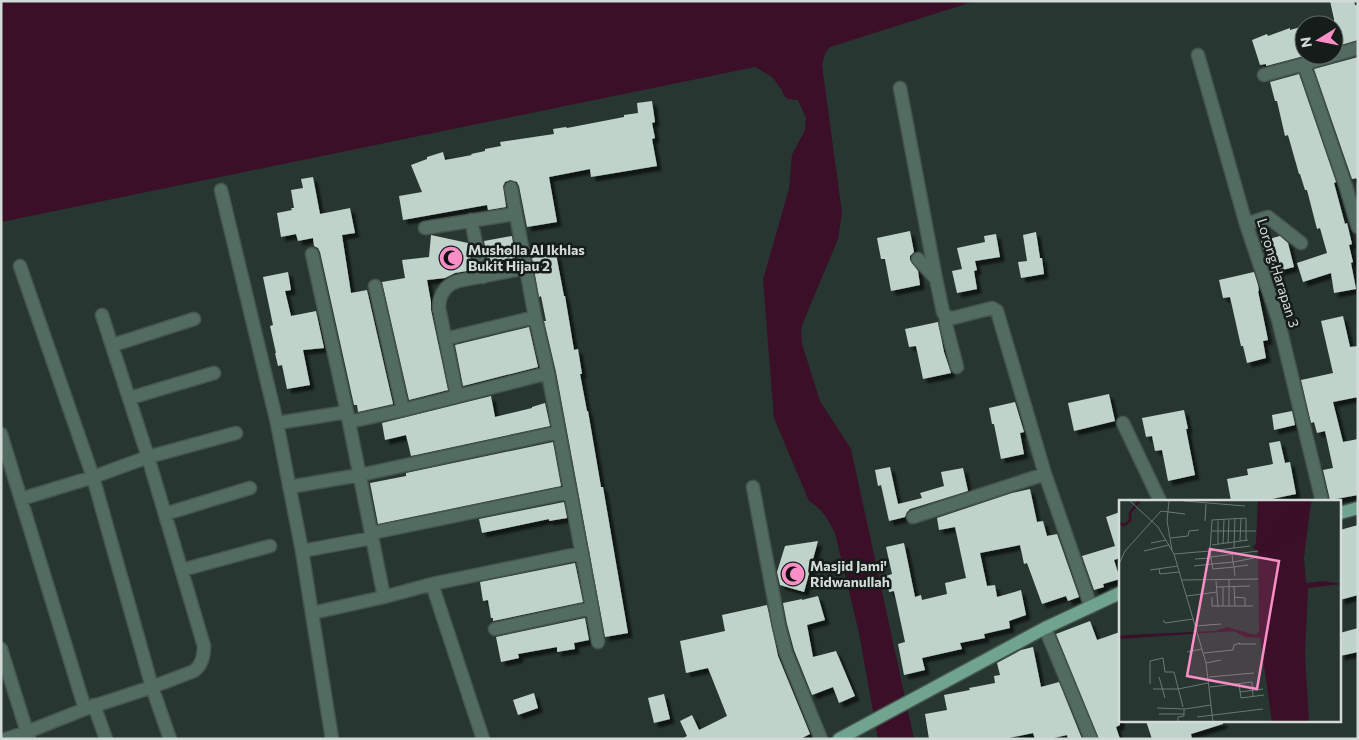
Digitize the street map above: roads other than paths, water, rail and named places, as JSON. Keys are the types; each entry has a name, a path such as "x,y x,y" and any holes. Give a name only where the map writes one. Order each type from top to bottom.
{"main road":[{"path":"1342,512 1358,508"},
{"path":"839,739 1045,628 1119,593"}],"street":[{"path":"1344,52 1358,48"},
{"name":"Lorong Harapan 3","path":"1198,55 1246,224 1278,319 1322,500"},
{"path":"1264,75 1300,65"},
{"path":"1304,65 1352,186 1358,227"},
{"path":"900,88 936,280 958,367"},
{"path":"511,188 535,317 548,373 598,642"},
{"path":"221,190 277,423 302,551 332,739"},
{"path":"425,228 508,215"},
{"path":"1246,224 1268,217 1301,243"},
{"path":"471,220 483,276"},
{"path":"312,254 348,417 384,597"},
{"path":"918,259 936,280"},
{"path":"20,266 92,477 152,687 170,739"},
{"path":"457,396 439,300 444,289 454,283 526,268"},
{"path":"375,286 403,410"},
{"path":"946,317 953,318 992,308 997,311 1045,474 1091,607"},
{"path":"6,739 28,735 89,707 152,687 194,671 199,667 202,660 204,646 182,570 130,398 102,315"},
{"path":"445,339 535,317"},
{"path":"113,345 194,319"},
{"path":"130,398 214,372"},
{"path":"277,423 403,410 548,373"},
{"path":"1123,422 1160,500"},
{"path":"289,487 360,475 558,432"},
{"path":"21,499 148,457 236,433"},
{"path":"1,434 89,707 106,739"},
{"path":"913,517 1045,474"},
{"path":"753,487 779,626 786,653 821,739"},
{"path":"165,514 250,488"},
{"path":"302,551 570,492"},
{"path":"182,570 270,546"},
{"path":"312,613 432,584 582,553"},
{"path":"432,584 483,739"},
{"path":"495,629 592,608"},
{"path":"1045,628 1091,739"},
{"path":"1,649 28,735"}],"place":[{"name":"Musholla Al Ikhlas Bukit Hijau 2","path":"451,258"},
{"name":"Masjid Jami' Ridwanullah","path":"793,574"}]}
